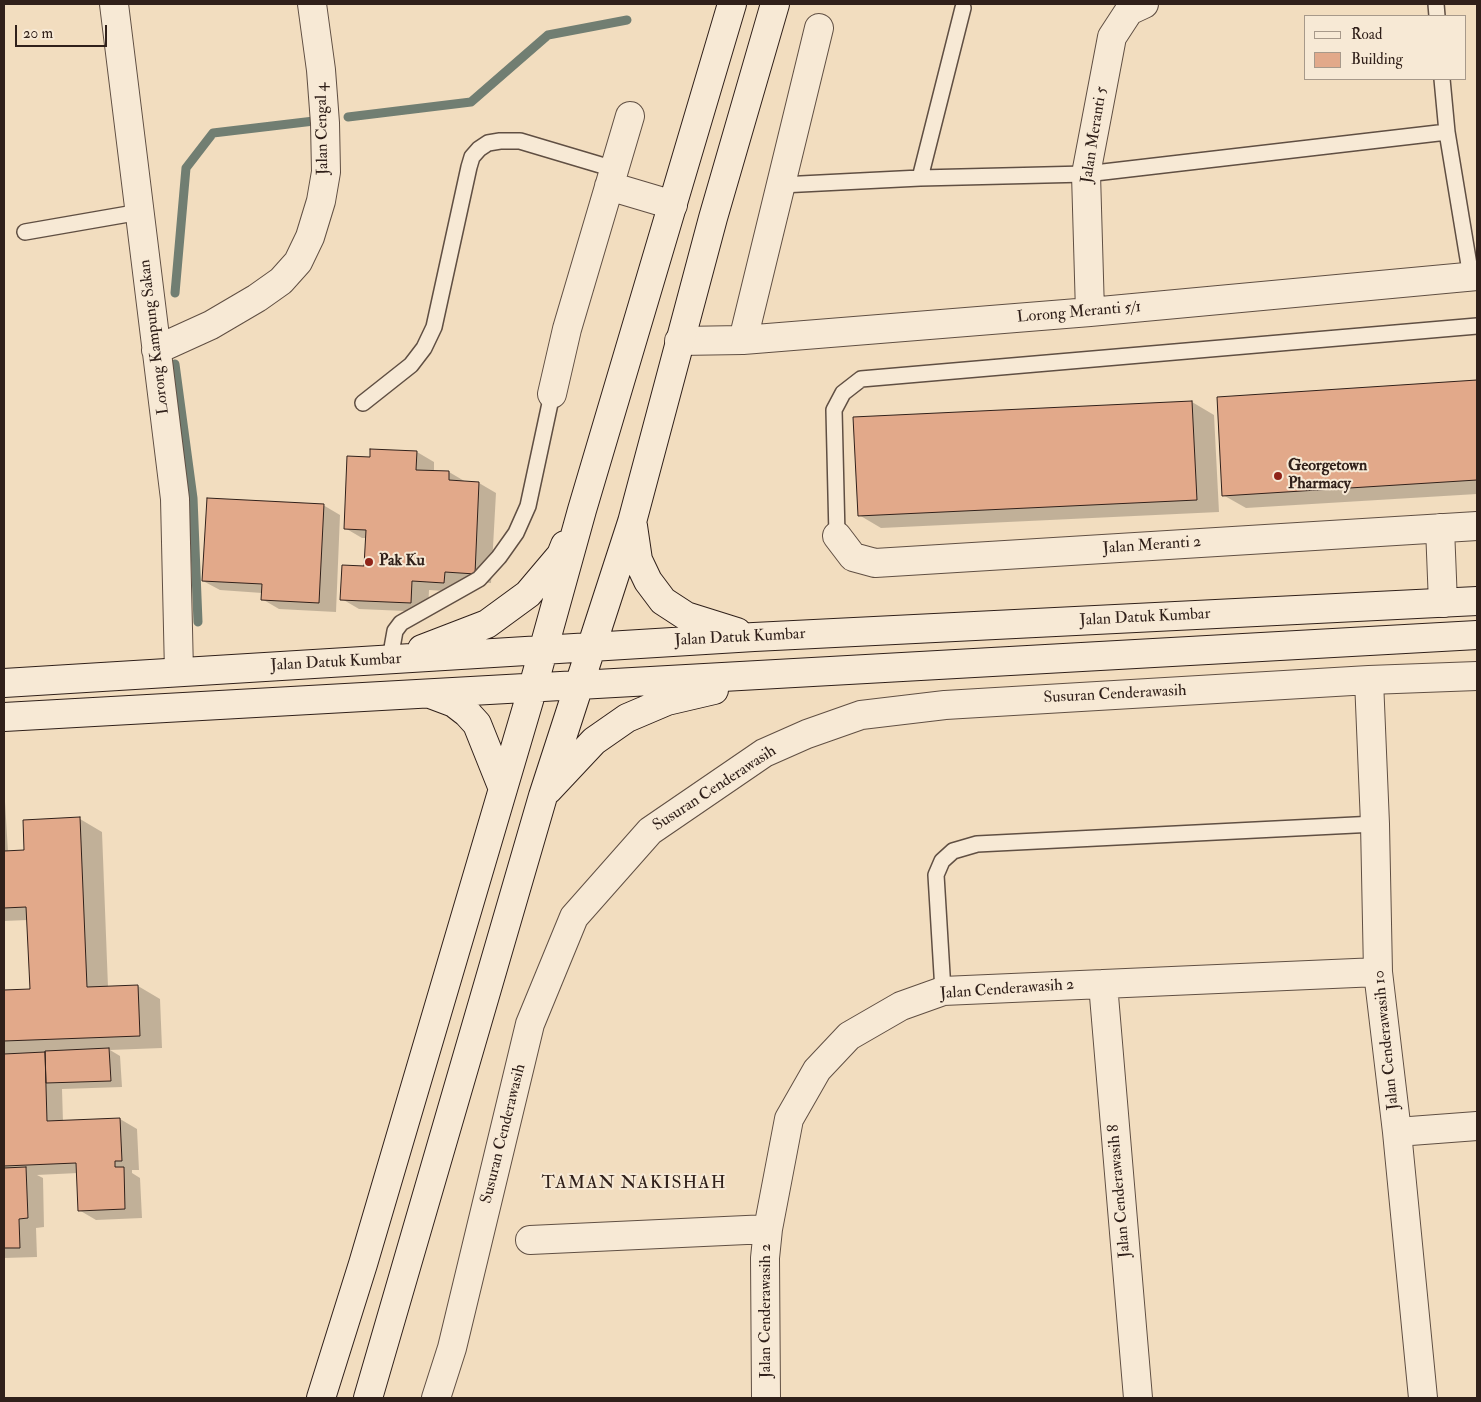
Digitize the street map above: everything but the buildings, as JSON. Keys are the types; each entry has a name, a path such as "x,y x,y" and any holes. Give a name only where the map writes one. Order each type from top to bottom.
{"street":[{"name":"Lorong Kampung Sakan","path":"114,4 174,499 179,672"},
{"name":"Jalan Cengal 4","path":"156,350 211,325 258,298 281,281 298,262 310,237 321,201 326,172 322,79 312,4"},
{"path":"321,1398 363,1264 533,687 582,510 732,4"},
{"path":"368,1398 543,796 632,522 679,341 775,4"},
{"name":"Jalan Meranti 5","path":"1090,312 1086,174 1112,36 1129,11 1144,4"},
{"path":"742,340 819,28"},
{"path":"552,394 567,329 630,116"},
{"path":"612,178 673,205"},
{"name":"Lorong Meranti 5/1","path":"679,341 742,340 1090,312 1474,276"},
{"path":"390,659 440,643 487,624 528,594 560,555 582,510"},
{"path":"632,522 638,560 648,581 663,601 686,616 754,637"},
{"name":"Jalan Meranti 2","path":"837,536 853,557 875,563 1477,526"},
{"path":"1440,528 1443,604"},
{"name":"Jalan Datuk Kumbar","path":"4,683 754,637 1477,601"},
{"path":"4,717 1477,635"},
{"path":"543,796 594,741 627,718 668,701 784,673"},
{"name":"Susuran Cenderawasih","path":"436,1398 452,1348 530,1024 574,917 650,831 764,753 807,734 861,715 945,705 1369,680 1477,676"},
{"name":"Jalan Cenderawasih 10","path":"1369,680 1375,824 1378,972 1397,1132 1423,1398"},
{"path":"427,693 454,703 477,724 502,788"},
{"name":"Jalan Cenderawasih 2","path":"766,1398 765,1258 768,1229 788,1119 817,1070 849,1036 901,1006 942,991 1378,972"},
{"name":"Jalan Cenderawasih 8","path":"1103,984 1138,1398"},
{"path":"1397,1132 1477,1126"},
{"path":"530,1240 768,1229"}],"lane":[{"path":"920,178 963,8"},
{"path":"1442,80 1447,132 1474,276"},
{"path":"781,185 920,178 1086,174 1447,132"},
{"path":"363,403 411,365 424,348 434,327 468,167 472,157 479,149 488,143 520,141 612,178"},
{"path":"25,232 140,212"},
{"path":"837,536 834,410 843,392 860,379 1477,326"},
{"path":"390,659 395,631 401,623 479,578 499,557 516,533 528,506 552,394"},
{"path":"942,991 936,875 942,861 953,851 977,844 1375,824"}],"waterway":[{"path":"348,117 471,102 548,35 627,20"},
{"path":"175,293 186,168 213,133 314,121"},
{"path":"175,364 193,498 198,622"}],"place":[{"name":"Georgetown Pharmacy","path":"1278,476"},
{"name":"Pak Ku","path":"369,562"}],"district":[{"name":"TAMAN NAKISHAH","path":"634,1184"}]}
